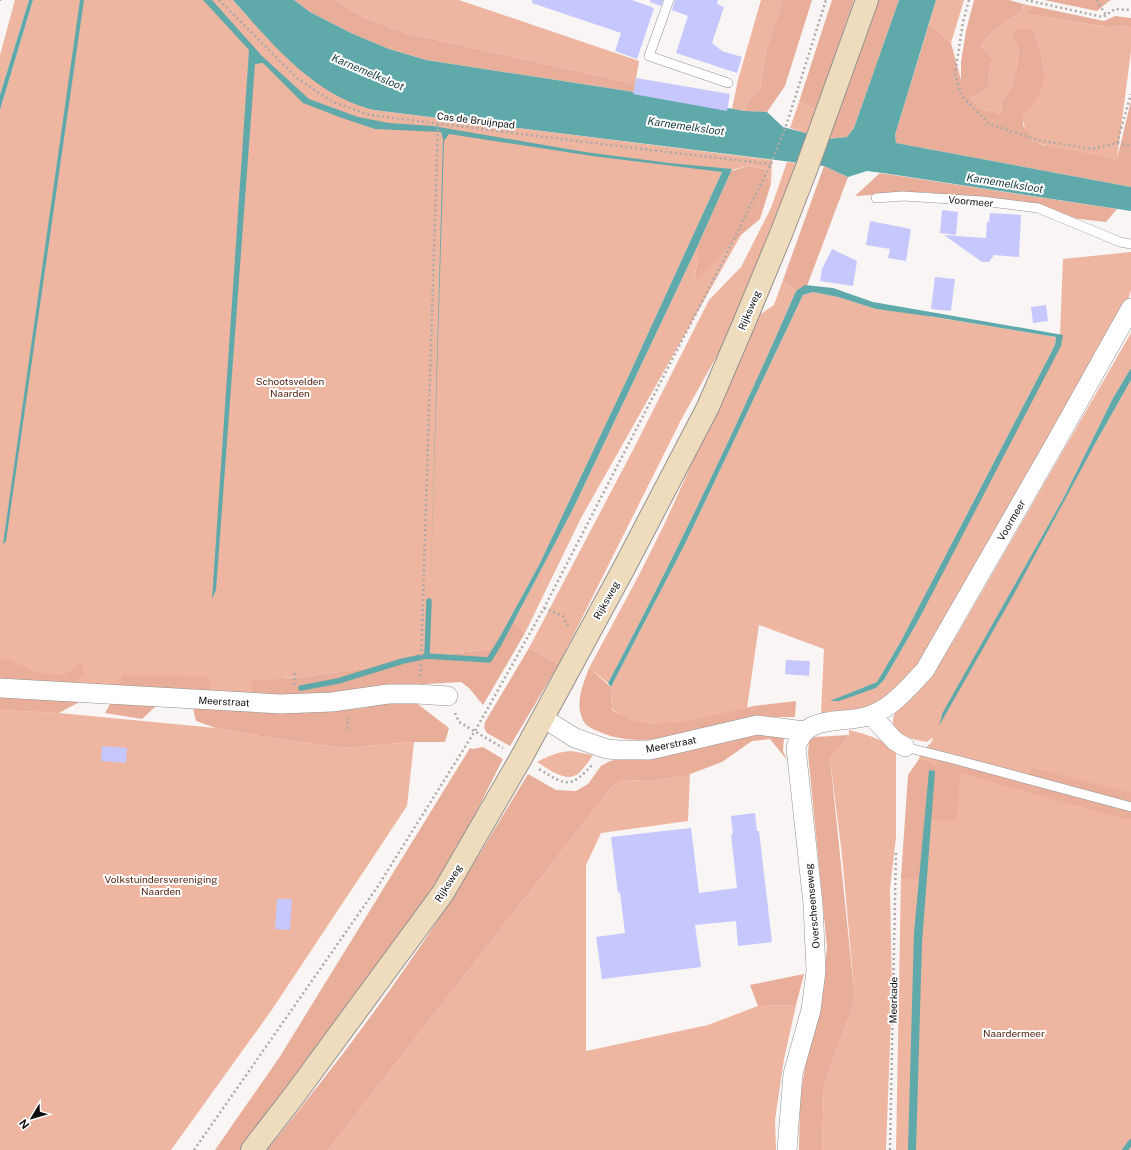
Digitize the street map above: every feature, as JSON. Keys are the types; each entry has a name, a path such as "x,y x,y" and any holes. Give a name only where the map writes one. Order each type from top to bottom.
{"main road":[{"name":"Rijksweg","path":"252,1150 296,1093 443,893 543,718 624,568 708,407 778,241 807,167 867,0"}],"street":[{"name":"Voormeer","path":"871,715 896,700 925,670 1131,308"},
{"name":"Meerstraat","path":"0,688 281,704 332,702 388,694 448,696"},
{"path":"804,731 818,723 871,715 895,741 905,747"},
{"name":"Meerstraat","path":"543,718 575,738 607,749 619,750 650,750 758,725 804,731"},
{"name":"Overscheenseweg","path":"787,1150 794,1074 811,1010 816,971 813,904 796,748 799,738 804,731"}],"lane":[{"path":"669,0 649,56 728,83"},
{"name":"Voormeer","path":"876,198 903,196 1038,208 1120,242 1131,244"},
{"path":"905,747 1131,806"}],"path":[{"name":"Cas de Bruijnpad","path":"219,0 298,79 333,102 370,115 771,164"},
{"path":"194,1150 378,886 475,731 544,608 723,261 771,164 787,123 826,0"},
{"path":"970,0 962,22 955,74 961,95 989,124 1042,141 1093,149 1117,143 1131,146"},
{"path":"1026,0 1103,17 1114,9 1131,10"},
{"path":"1096,0 1106,15"},
{"path":"1117,143 1131,94"},
{"path":"421,665 437,124"},
{"path":"544,608 563,616 580,648"},
{"name":"Meerkade","path":"890,1150 896,850"}],"green space":[{"path":"15,0 29,0 0,95 0,55"},
{"name":"Schootsvelden Naarden","path":"33,0 233,0 250,19 374,110 772,160 771,184 764,169 749,166 722,172 629,375 539,565 497,642 503,642 499,648 431,656 375,667 285,678 286,698 0,687 0,110"},
{"path":"335,0 459,0 639,61 635,84 405,33 363,17"},
{"path":"761,0 783,0 766,50 760,90 750,97 745,111 732,109 738,80"},
{"path":"936,0 964,0 951,43 929,24"},
{"path":"1023,4 1033,6 1028,14 1106,27 1131,26 1131,51 1117,159 1047,146 1037,143 1028,135 1024,126 1023,117 1045,74 1042,57 1033,29 1011,34 1019,51 1016,70 1010,90 1002,101 1001,114 980,108 970,98 984,91 990,84 989,71 993,59 981,46 989,35 1005,22 1022,12"},
{"path":"799,102 816,110 808,134 790,128"},
{"path":"787,162 798,163 723,345 681,420 559,664 529,648 634,448 709,300 741,267 771,208"},
{"path":"741,235 581,518 525,633 514,621 573,509 698,245 694,282"},
{"path":"1131,252 1131,290 1127,304 925,662 898,687 877,703 870,706 840,713 821,714 824,649 759,625 747,708 689,721 659,724 631,720 612,709 611,687 685,544 803,295 813,292 838,297 876,309 910,313 1056,337 1055,345 901,641 877,682 831,701 876,688 884,680 918,621 1062,335 1060,335 1063,259"},
{"path":"783,280 796,291 706,489 608,683 589,668 664,525 759,315 774,305"},
{"name":"Naardermeer","path":"1131,333 1131,368 1113,398 1063,499 943,712 1131,380 1131,1150 896,1150 901,878 917,763 922,751 933,739 932,738 927,742 906,737 895,729 893,720 897,710 906,698 928,676 955,639"},
{"name":"Volkstuindersvereniging Naarden","path":"0,710 59,713 216,728 271,738 343,748 414,742 407,806 271,1011 171,1150 0,1150"},
{"path":"849,730 880,740 896,751 896,837 890,889 892,991 886,1150 822,1150 824,1086 855,999 842,855 830,759 849,735"},
{"path":"571,751 593,755 581,771 574,776 563,776 537,762 562,752"},
{"path":"690,774 688,821 601,833 586,865 586,1051 708,1025 758,1006 796,1005 784,1059 775,1120 776,1150 328,1150 611,788 622,780 650,781"}],"shaded area":[{"path":"294,0 335,0 363,17 405,33 635,84 634,92 426,60 389,49 351,33 310,12"},
{"path":"783,0 812,0 785,86 767,112 745,111 750,97 760,90 766,50"},
{"path":"832,0 854,0 816,110 799,102"},
{"path":"878,0 899,0 854,128 847,137 828,139"},
{"path":"974,0 1009,0 1023,4 1022,12 1005,22 989,35 981,46 993,59 989,71 990,84 984,91 970,98 980,108 1001,114 1002,101 1010,90 1016,70 1019,51 1011,34 1016,29 1033,29 1042,57 1045,74 1040,93 1023,117 1023,125 1032,140 1043,145 1117,159 1131,101 1131,187 896,143 895,135 929,24 951,43 961,80 961,62 966,31"},
{"path":"1044,0 1112,0 1097,11"},
{"path":"1033,6 1104,21 1115,16 1131,18 1131,26 1107,27 1027,14"},
{"path":"749,166 764,169 771,184 760,219 741,235 694,283 698,245 731,171"},
{"path":"824,166 848,177 807,286 796,291 783,280"},
{"path":"880,173 1117,209 1106,222 1062,217 988,198 923,192 855,196"},
{"path":"514,621 525,633 483,705 469,688 461,682 427,684 314,697 251,697 252,681 303,677 375,667 431,656 499,648"},
{"path":"529,648 559,664 510,746 487,733 484,728 485,722"},
{"path":"3,658 39,673 64,675 81,663 84,673 73,687 0,687 0,659"},
{"path":"589,668 611,687 612,710 631,720 654,724 689,721 754,706 796,701 795,717 752,719 673,737 635,740 617,738 592,728 585,723 582,718 579,705"},
{"path":"123,675 209,677 210,693 157,705 142,719 105,713 118,690"},
{"path":"0,696 83,700 59,713 0,710"},
{"path":"391,702 415,702 449,728 445,742 414,742 343,748 271,738 216,728 196,721 192,705 333,711 363,708"},
{"path":"759,733 784,736 783,751 787,760 770,739 752,741 722,762 685,776 650,781 622,780 611,788 328,1150 267,1150 339,1058 424,941 455,894 528,774 556,790 576,791 588,784 601,766 610,761"},
{"path":"849,735 830,759 855,999 824,1086 822,1150 799,1150 800,1098 806,1061 821,1001 827,947 808,753 809,741 815,737"},
{"path":"483,747 503,759 460,844 430,896 360,987 240,1150 215,1150 279,1058 470,748 473,749"},
{"path":"919,759 932,763 941,768 935,760 1023,782 1033,768 1131,793 1131,819 1121,818 960,773 957,820 931,820 935,771 929,770 920,876 917,879 901,878 908,775"},
{"path":"804,974 796,1005 758,1006 750,985"}],"water":[{"path":"29,0 33,0 0,110 0,95"},
{"path":"80,0 84,0 6,541 3,544"},
{"path":"203,0 212,0 262,56 309,99 358,117 389,123 433,126 585,152 669,163 732,169 698,245 573,509 503,642 497,642 539,565 629,375 722,172 592,156 449,134 444,141 431,576 443,139 441,132 375,129 342,118 303,103 263,63 255,64 216,590 212,599 249,50"},
{"name":"Karnemelksloot","path":"233,0 294,0 310,12 351,33 389,49 426,60 634,92 745,111 767,112 783,127 828,139 847,137 854,128 899,0 936,0 895,135 896,143 1131,187 1131,211 883,173 867,171 848,177 824,166 374,110 353,103 314,81 263,34"},
{"path":"805,285 833,288 873,302 1063,335 1061,346 918,621 884,680 876,688 839,701 830,701 877,682 901,641 1055,345 1056,337 876,309 838,297 813,292 803,295 685,544 611,687 608,683 706,489 796,291"},
{"path":"1131,368 1131,380 1014,594 939,726 943,712 1063,499 1113,398"},
{"path":"929,770 935,771 922,943 916,1150 908,1150 914,933"}],"building":[{"path":"532,0 632,0 654,8 637,59 615,51 621,33 532,3"},
{"path":"650,0 663,0 661,6 650,2"},
{"path":"675,0 718,0 717,4 724,7 712,43 722,51 742,57 737,73 676,53 688,16 672,10"},
{"path":"636,78 730,94 727,111 633,94"},
{"path":"942,210 958,212 956,235 940,233"},
{"path":"990,213 1021,215 1019,257 994,255 989,262 982,262 944,235 986,238 987,222 989,222"},
{"path":"870,221 911,229 906,261 888,258 890,249 866,245"},
{"path":"832,249 857,261 853,286 820,281 822,269"},
{"path":"935,277 955,279 951,311 931,309"},
{"path":"1046,305 1048,321 1033,323 1031,307"},
{"path":"786,660 810,661 809,676 785,674"},
{"path":"102,746 127,748 126,763 101,761"},
{"path":"755,813 757,831 759,831 772,942 738,946 736,921 695,925 701,967 602,979 596,937 625,933 611,837 691,828 699,893 737,888 731,834 733,834 731,816"},
{"path":"277,899 292,899 290,930 275,929"}],"waterway":[{"path":"427,656 429,601"},
{"path":"301,688 338,681 403,661 427,656 489,660 500,642"},
{"path":"1125,1150 1131,1142"}]}
